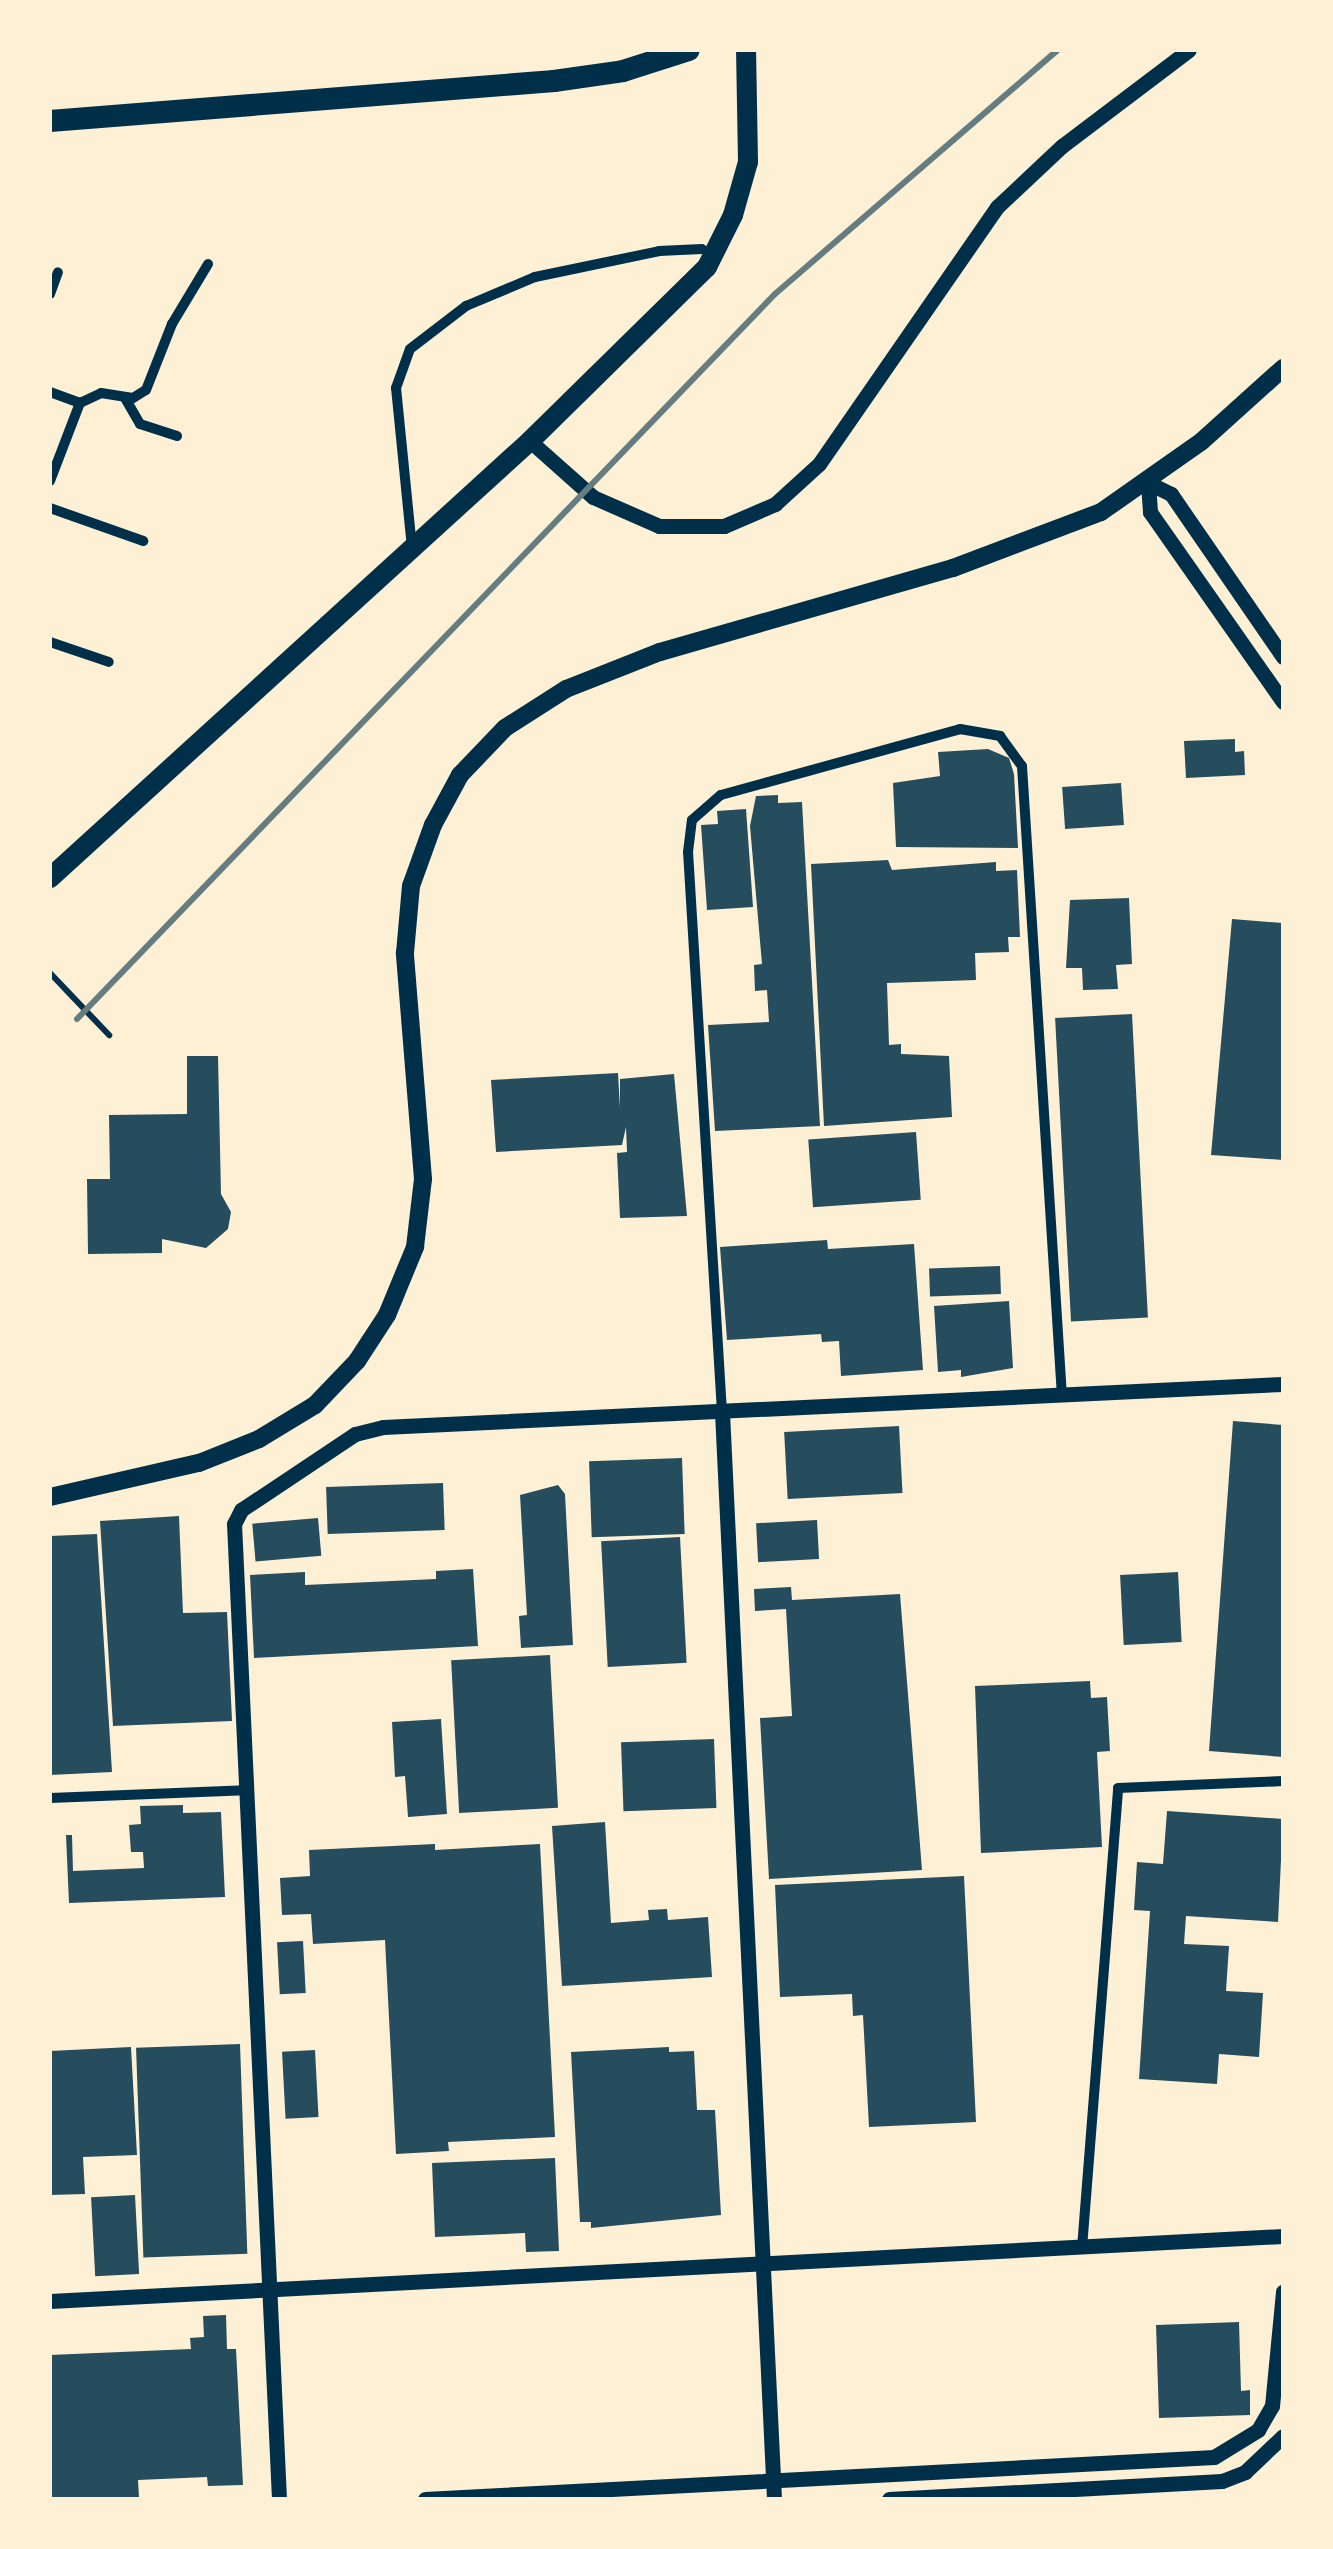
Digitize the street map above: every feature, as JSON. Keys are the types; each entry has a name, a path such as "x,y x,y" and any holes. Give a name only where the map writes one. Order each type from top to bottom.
{"highway":[{"path":"50,120 519,85 623,70 689,50"},
{"path":"50,878 530,441 707,267 734,215 748,162 746,50"}],"main road":[{"path":"50,1497 199,1463 258,1439 315,1405 356,1361 387,1315 415,1247 423,1179 405,953 411,886 433,825 460,775 505,728 566,689 660,652 1038,540 1148,484 1283,368"}],"street":[{"path":"530,441 568,479 608,505 676,530 724,526 775,504 819,464 997,207 1062,146 1189,50"},
{"path":"412,550 396,388 398,368 410,349 466,306 535,277 659,251 702,250"},
{"path":"50,392 80,402 100,393 125,398 146,390 172,324 208,264"},
{"path":"50,294 58,272"},
{"path":"125,398 140,424 177,436"},
{"path":"50,481 80,402"},
{"path":"1283,657 1171,494 1148,484 1150,512 1283,702"},
{"path":"50,508 143,541"},
{"path":"50,642 109,662"},
{"path":"774,2499 722,1412 688,852 692,820 720,795 960,729 1000,736 1022,766 1062,1399"},
{"path":"279,2499 234,1524 245,1506 356,1434 383,1427 1062,1399 1283,1384"},
{"path":"1082,2248 1118,1788 1283,1781"},
{"path":"50,1798 245,1790"},
{"path":"50,2301 1283,2236"},
{"path":"425,2499 1214,2456 1258,2430 1272,2406 1283,2292"},
{"path":"889,2499 1222,2481 1245,2472 1283,2436"}],"lane":[{"path":"53,976 109,1035"}],"building":[{"path":"1235,739 1235,752 1244,751 1245,775 1186,778 1184,741"},
{"path":"988,749 1009,758 1014,774 1018,848 896,847 893,783 940,776 938,752"},
{"path":"1121,783 1124,825 1065,829 1062,787"},
{"path":"778,795 778,803 802,802 820,1126 715,1131 708,1025 769,1022 767,990 755,991 754,965 762,964 750,826 756,796"},
{"path":"746,809 753,907 707,910 701,825 718,824 717,811"},
{"path":"888,860 892,870 996,862 996,871 1017,870 1020,937 1008,937 1009,952 975,953 976,980 887,983 889,1045 901,1044 901,1054 949,1056 952,1117 824,1126 811,864"},
{"path":"1129,898 1132,964 1116,965 1118,989 1083,990 1082,968 1066,968 1070,900"},
{"path":"1232,919 1283,923 1283,1160 1211,1155"},
{"path":"1132,1014 1148,1318 1071,1322 1055,1018"},
{"path":"187,1056 218,1056 221,1194 231,1212 228,1229 206,1248 162,1239 162,1253 88,1254 87,1179 110,1179 109,1115 187,1114"},
{"path":"618,1073 620,1108 620,1079 674,1074 687,1216 620,1218 617,1153 627,1152 626,1127 622,1145 496,1152 491,1080"},
{"path":"916,1132 921,1200 813,1207 808,1140"},
{"path":"827,1240 828,1249 914,1244 923,1370 841,1376 839,1341 822,1342 821,1334 727,1340 720,1247"},
{"path":"1000,1266 1001,1294 930,1296 929,1268"},
{"path":"1009,1301 1013,1368 961,1377 961,1370 938,1372 934,1306"},
{"path":"1233,1421 1283,1425 1283,1757 1209,1751"},
{"path":"899,1426 903,1493 788,1499 784,1432"},
{"path":"682,1458 685,1534 592,1537 589,1461"},
{"path":"443,1483 445,1530 328,1534 326,1487"},
{"path":"558,1485 565,1494 573,1645 521,1648 519,1616 527,1615 520,1495"},
{"path":"179,1516 183,1613 227,1612 232,1721 113,1726 100,1521"},
{"path":"318,1518 321,1556 256,1562 252,1524"},
{"path":"817,1520 819,1559 758,1562 756,1523"},
{"path":"97,1534 112,1772 50,1775 50,1536"},
{"path":"680,1537 687,1663 608,1667 601,1541"},
{"path":"473,1569 478,1646 254,1658 250,1575 305,1572 305,1585 436,1579 436,1571"},
{"path":"1178,1572 1182,1642 1124,1645 1120,1575"},
{"path":"791,1587 792,1600 900,1594 922,1870 769,1879 760,1718 792,1716 786,1609 755,1611 754,1589"},
{"path":"550,1655 558,1808 459,1813 451,1660"},
{"path":"1090,1681 1091,1698 1107,1697 1110,1751 1097,1752 1102,1847 981,1853 975,1686"},
{"path":"441,1719 447,1814 408,1817 405,1776 395,1777 392,1722"},
{"path":"714,1739 716,1808 623,1811 621,1742"},
{"path":"183,1805 183,1813 221,1812 225,1897 69,1903 66,1835 72,1835 73,1871 144,1868 143,1852 131,1852 129,1825 141,1824 140,1806"},
{"path":"1167,1811 1283,1819 1278,1922 1186,1916 1184,1944 1229,1946 1226,1991 1263,1993 1259,2057 1219,2054 1217,2084 1139,2079 1150,1911 1134,1910 1137,1862 1163,1864"},
{"path":"605,1822 611,1923 649,1920 648,1910 667,1909 668,1920 708,1917 712,1977 562,1986 552,1826"},
{"path":"435,1844 435,1850 540,1844 555,2137 448,2142 449,2151 396,2154 385,1940 313,1944 311,1914 282,1915 280,1878 310,1876 309,1850"},
{"path":"964,1876 976,2122 869,2127 863,2015 853,2016 852,1994 780,1997 775,1885"},
{"path":"303,1941 306,1993 280,1994 277,1942"},
{"path":"240,2044 247,2254 143,2258 136,2048"},
{"path":"131,2047 137,2155 83,2157 85,2194 50,2195 50,2051"},
{"path":"669,2047 669,2052 694,2051 697,2110 715,2110 721,2215 591,2228 591,2222 580,2222 571,2052"},
{"path":"315,2050 319,2117 286,2119 282,2052"},
{"path":"555,2158 559,2251 526,2252 525,2233 435,2237 432,2163"},
{"path":"135,2195 139,2274 95,2276 91,2197"},
{"path":"226,2315 227,2349 236,2349 243,2485 208,2486 207,2477 138,2480 139,2498 50,2499 50,2355 191,2349 190,2338 204,2337 203,2316"},
{"path":"1239,2322 1241,2391 1250,2390 1250,2415 1159,2418 1156,2325"}],"railway":[{"path":"77,1019 775,294 1058,50"}]}
